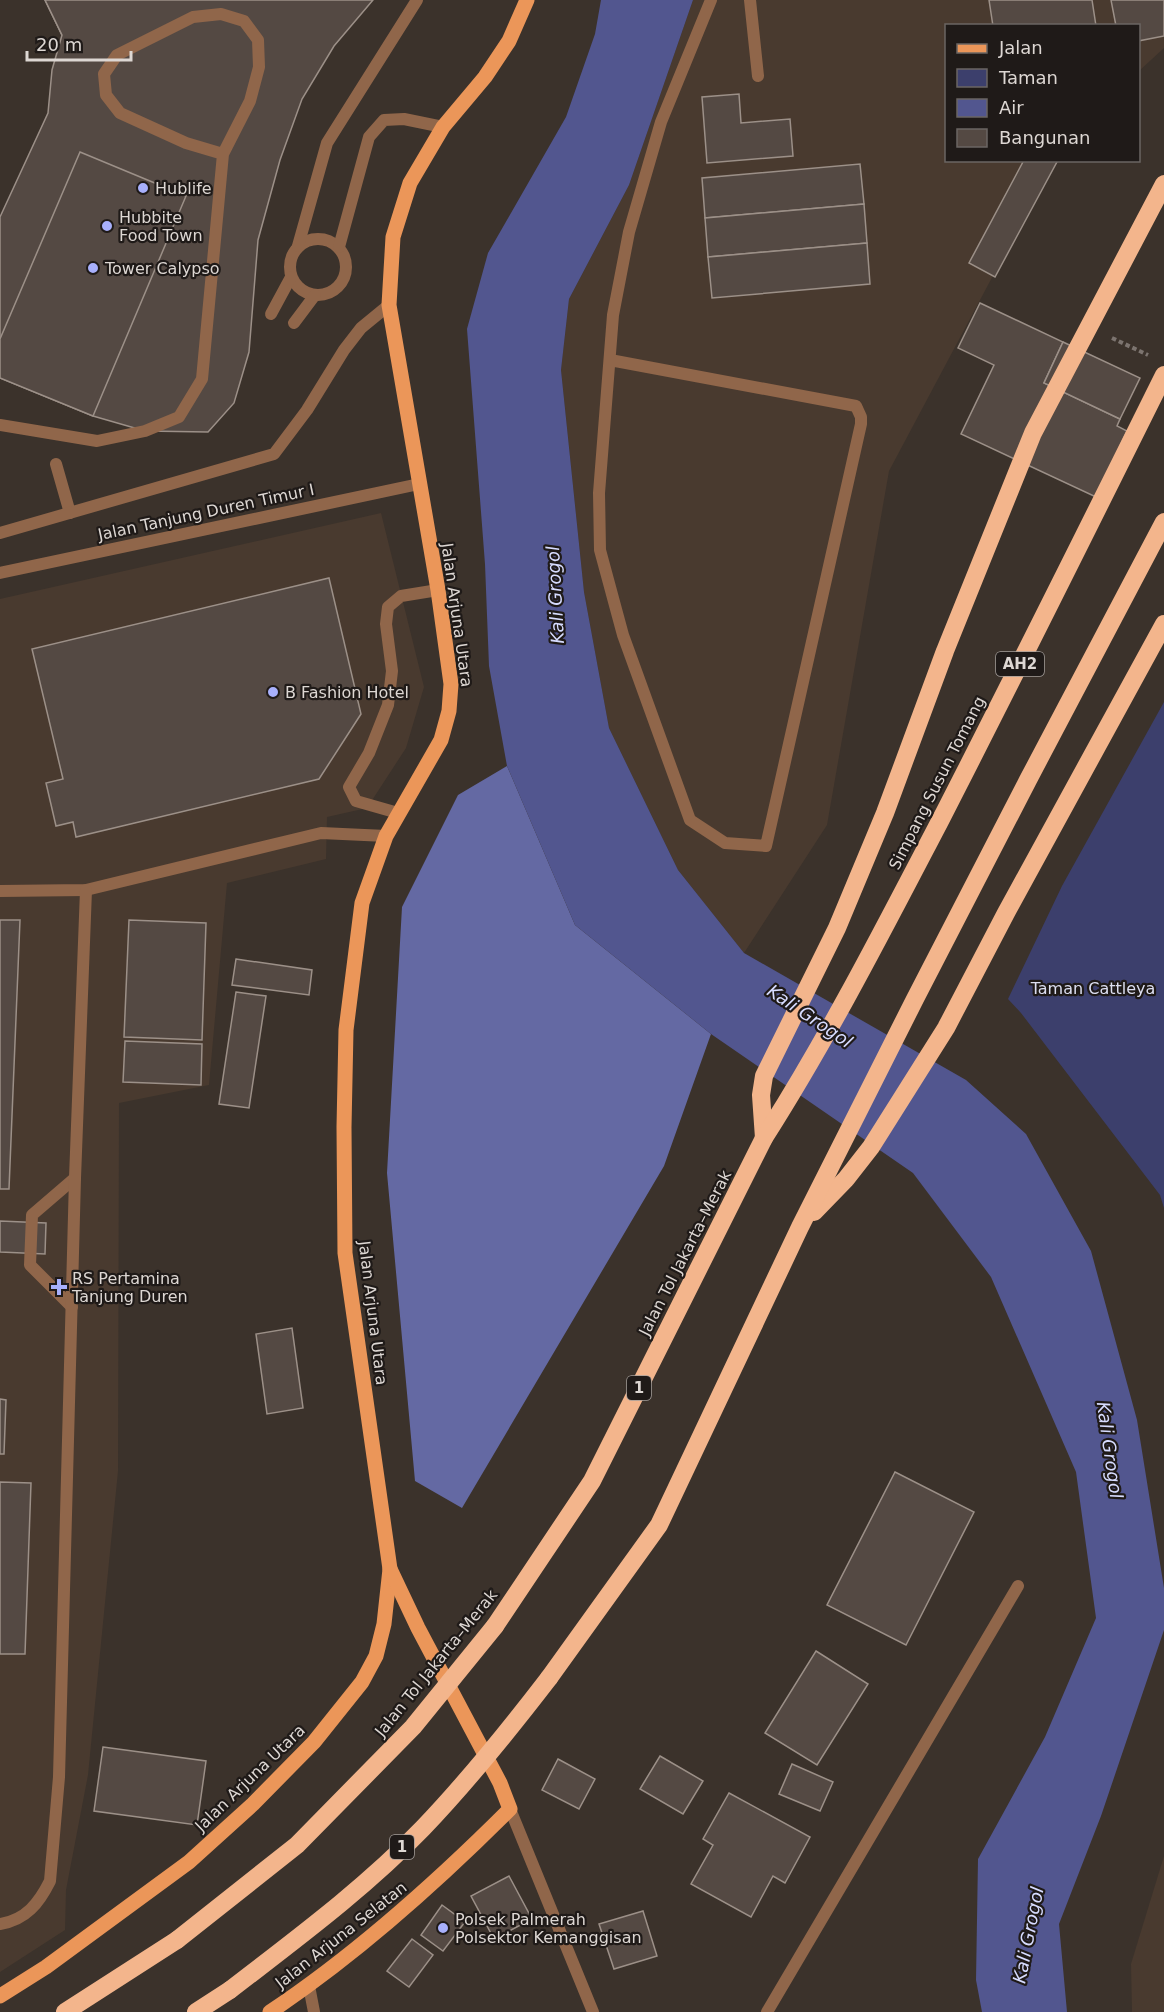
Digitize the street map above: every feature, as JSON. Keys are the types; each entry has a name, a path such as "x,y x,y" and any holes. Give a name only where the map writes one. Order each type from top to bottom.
{"highway":[{"path":"764,1138 761,1095 764,1076 837,928 885,813 945,651 1033,433 1164,184"},
{"name":"Simpang Susun Tomang","path":"764,1138 792,1095 872,951 994,716 1164,375"},
{"path":"800,1227 1038,759 1164,522"},
{"path":"800,1227 846,1179 871,1147 946,1028 1006,913 1164,624"},
{"name":"Jalan Tol Jakarta–Merak","path":"65,2012 177,1940 297,1845 413,1727 495,1626 592,1481 764,1138"},
{"name":"1","path":"196,2012 230,1990 331,1912 422,1829 484,1761 549,1678 658,1525 800,1227"}],"main road":[{"name":"Jalan Arjuna Utara","path":"0,1996 46,1967 189,1862 253,1804 314,1742 362,1682 376,1656 384,1624 390,1569 345,1253 346,1030 362,903 386,836 441,740 449,711 451,684 438,590 389,305 393,237 410,183 443,127 491,68 508,41 527,0"},
{"path":"390,1569 418,1628 500,1783 510,1809"},
{"name":"Jalan Arjuna Selatan","path":"270,2012 309,1986 411,1903 510,1809"}],"street":[{"path":"298,246 327,143 417,0"},
{"path":"610,360 856,406 861,417 766,846 725,843 690,820 623,635 600,550 599,493 613,315 629,232 661,122 711,0"},
{"path":"750,0 758,76"},
{"path":"0,425 98,441 145,431 179,417 202,379 223,154 250,101 260,67 258,40 244,21 221,14 193,17 117,56 104,74 106,95 120,113 186,143 223,154"},
{"path":"339,247 369,136 384,120 404,119 443,127"},
{"path":"319,238 339,247 345,257 347,268 338,288 328,294 315,295 306,293 296,286 289,266 291,255 298,246 308,240 319,238"},
{"path":"271,314 291,277"},
{"path":"294,323 315,295"},
{"path":"0,532 274,454 307,410 344,350 361,328 389,305"},
{"path":"56,464 69,513"},
{"name":"Jalan Tanjung Duren Timur I","path":"0,573 419,484"},
{"path":"398,813 356,801 349,787 369,753 388,705 392,670 386,624 388,607 401,596 438,590"},
{"path":"0,891 86,890 321,833 386,836"},
{"path":"0,1924 21,1917 34,1908 50,1881 59,1777 75,1178 86,890"},
{"path":"72,1307 30,1265 32,1215 75,1178"},
{"path":"766,2012 1018,1586"},
{"path":"510,1809 593,2012"},
{"path":"309,1986 314,2012"}],"path":[{"path":"1089,327 1146,354"}],"shaded area":[{"path":"693,0 1164,0 1164,48 1140,70 1140,24 945,24 945,162 1053,162 889,471 827,825 744,953 678,870 609,728 584,592 561,370 569,299 629,185"},
{"path":"381,513 424,687 406,748 367,808 327,817 326,859 227,883 209,1085 119,1103 118,1471 88,1775 66,1890 65,1930 0,1972 0,599"},
{"path":"507,766 575,925 711,1034 664,1166 462,1508 415,1481 387,1173 402,907 458,795"},
{"path":"1164,1856 1164,2012 1132,2012 1131,1964"}],"green space":[{"name":"Taman Cattleya","path":"1164,702 1164,1208 1160,1195 1008,999 1062,886"}],"water":[{"name":"Kali Grogol","path":"601,0 693,0 629,185 569,299 561,370 584,592 609,728 678,870 744,953 966,1080 1026,1134 1091,1251 1137,1420 1164,1588 1164,1630 1101,1816 1059,1924 1067,2012 982,2012 976,1980 978,1859 1045,1737 1096,1618 1076,1472 991,1277 913,1173 711,1034 575,925 507,766 489,666 485,564 467,329 488,253 566,117 595,34"}],"building":[{"path":"45,0 191,0 72,56"},
{"name":"Hublife","path":"45,0 373,0 334,46 302,99 280,160 258,240 249,352 234,403 208,432 145,431 93,416 0,378 0,217 48,113 52,70 62,35"},
{"path":"989,0 1092,0 1096,24 993,24"},
{"path":"1111,0 1164,0 1164,36 1140,41 1140,24 1116,24"},
{"path":"739,94 741,123 790,119 793,156 707,163 702,97"},
{"name":"Tower Calypso","path":"80,152 186,196 93,416 0,378 0,339"},
{"path":"1023,162 1057,162 995,277 969,263"},
{"path":"860,164 864,204 705,218 702,178"},
{"path":"864,204 867,243 708,257 705,218"},
{"path":"867,243 870,284 712,298 708,257"},
{"path":"980,303 1063,342 1044,383 1120,419 1117,426 1127,431 1096,497 961,434 994,365 958,348"},
{"path":"1063,342 1140,378 1120,419 1044,383"},
{"path":"329,578 361,714 319,779 76,837 73,822 56,826 46,783 63,779 32,649"},
{"path":"0,920 20,920 9,1189 0,1189"},
{"path":"129,920 206,923 202,1040 124,1037"},
{"path":"236,959 312,970 309,995 232,985"},
{"path":"236,992 266,996 249,1108 219,1104"},
{"path":"125,1041 202,1044 201,1085 123,1082"},
{"path":"0,1221 46,1223 45,1254 0,1252"},
{"path":"292,1328 303,1408 267,1414 256,1334"},
{"path":"0,1399 6,1400 4,1454 0,1454"},
{"path":"895,1472 974,1512 906,1645 827,1605"},
{"path":"0,1482 31,1483 25,1654 0,1654"},
{"path":"816,1651 868,1684 817,1765 765,1733"},
{"path":"103,1747 206,1761 197,1825 94,1811"},
{"path":"660,1756 703,1781 683,1814 640,1789"},
{"path":"558,1759 595,1779 579,1809 542,1790"},
{"path":"792,1764 833,1782 820,1811 779,1794"},
{"path":"729,1793 810,1837 785,1883 773,1876 751,1917 691,1884 713,1845 703,1839"},
{"path":"509,1876 532,1919 494,1939 471,1896"},
{"name":"Polsek Palmerah Polsektor Kemanggisan","path":"442,1905 465,1922 443,1951 421,1935"},
{"path":"643,1911 657,1956 614,1969 599,1924"},
{"path":"412,1939 433,1955 409,1987 387,1971"}],"place":[{"name":"Hublife","path":"143,188"},
{"name":"Hubbite Food Town","path":"107,226"},
{"name":"Tower Calypso","path":"93,268"},
{"name":"B Fashion Hotel","path":"273,692"},
{"name":"RS Pertamina Tanjung Duren","path":"59,1287"},
{"name":"Polsek Palmerah Polsektor Kemanggisan","path":"443,1928"}]}
